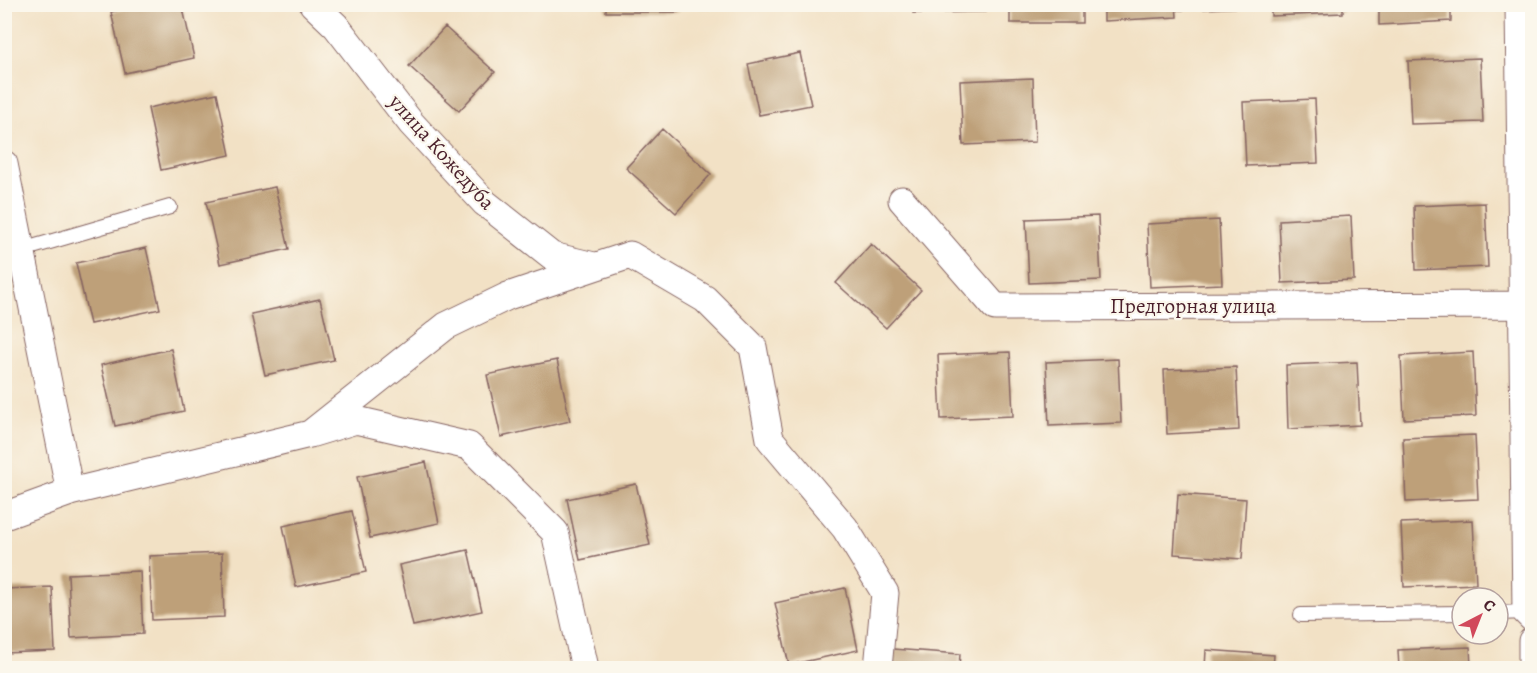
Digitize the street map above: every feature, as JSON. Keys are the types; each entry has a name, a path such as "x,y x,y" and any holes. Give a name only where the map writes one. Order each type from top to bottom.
{"street":[{"name":"улица Кожедуба","path":"313,4 336,26 411,123 485,203 552,256 596,266"},
{"path":"1520,4 1528,305 1529,615"},
{"path":"4,164 70,492"},
{"name":"Предгорная улица","path":"902,200 994,307 1528,305"},
{"path":"310,434 446,326 507,296 630,255 705,299 753,347 770,439 845,528 885,592 878,669"},
{"path":"4,516 70,492 310,434 356,420 469,446 555,532 585,669"},
{"path":"1532,669 1533,641"}],"lane":[{"path":"22,250 170,207"},
{"path":"1301,615 1450,613"},
{"path":"1510,614 1529,615"}],"building":[{"path":"145,4 182,4 194,58 125,73 111,12"},
{"path":"606,4 678,4 678,12 606,12"},
{"path":"698,4 770,4 770,7 698,8"},
{"path":"804,4 876,4 876,7 804,8"},
{"path":"913,4 985,4 985,12 913,13"},
{"path":"1010,4 1082,4 1082,23 1010,23"},
{"path":"1104,4 1176,4 1177,17 1104,21"},
{"path":"1179,4 1251,4 1251,7 1179,10"},
{"path":"1271,4 1343,4 1343,13 1271,16"},
{"path":"1379,4 1451,4 1451,21 1379,25"},
{"path":"445,27 495,72 459,111 409,66"},
{"path":"800,53 811,105 759,115 748,64"},
{"path":"1480,58 1483,122 1411,124 1408,61"},
{"path":"1033,78 1035,142 963,145 960,81"},
{"path":"217,93 230,155 161,170 148,108"},
{"path":"1315,99 1318,163 1246,166 1243,102"},
{"path":"662,129 711,174 676,213 626,168"},
{"path":"275,187 289,249 220,264 206,202"},
{"path":"1485,203 1488,267 1416,270 1414,206"},
{"path":"1098,216 1101,280 1029,283 1026,219"},
{"path":"1351,216 1354,280 1282,283 1279,220"},
{"path":"1219,220 1222,284 1150,287 1147,224"},
{"path":"871,244 921,290 886,328 836,283"},
{"path":"146,248 160,309 90,324 76,263"},
{"path":"320,299 334,360 265,375 251,314"},
{"path":"171,349 184,411 115,426 101,365"},
{"path":"1010,352 1013,416 941,419 938,355"},
{"path":"1473,352 1476,416 1404,419 1401,356"},
{"path":"1118,359 1121,423 1049,426 1046,362"},
{"path":"557,360 570,421 501,437 487,375"},
{"path":"1357,362 1360,425 1288,429 1286,365"},
{"path":"1236,367 1239,430 1167,434 1164,370"},
{"path":"1475,435 1478,499 1406,502 1403,438"},
{"path":"426,462 439,523 370,538 357,477"},
{"path":"636,484 650,545 580,560 567,499"},
{"path":"1178,494 1246,499 1242,559 1174,554"},
{"path":"352,511 366,572 296,587 283,526"},
{"path":"1473,520 1476,584 1404,587 1401,523"},
{"path":"468,550 482,611 413,626 399,565"},
{"path":"222,553 224,617 152,620 149,556"},
{"path":"140,571 143,634 71,638 68,574"},
{"path":"52,587 55,651 4,653 4,589"},
{"path":"845,588 858,650 789,665 775,603"},
{"path":"1470,647 1471,668 1399,668 1398,650"},
{"path":"892,649 960,654 959,668 890,668"},
{"path":"1206,650 1274,655 1273,668 1205,668"}]}
